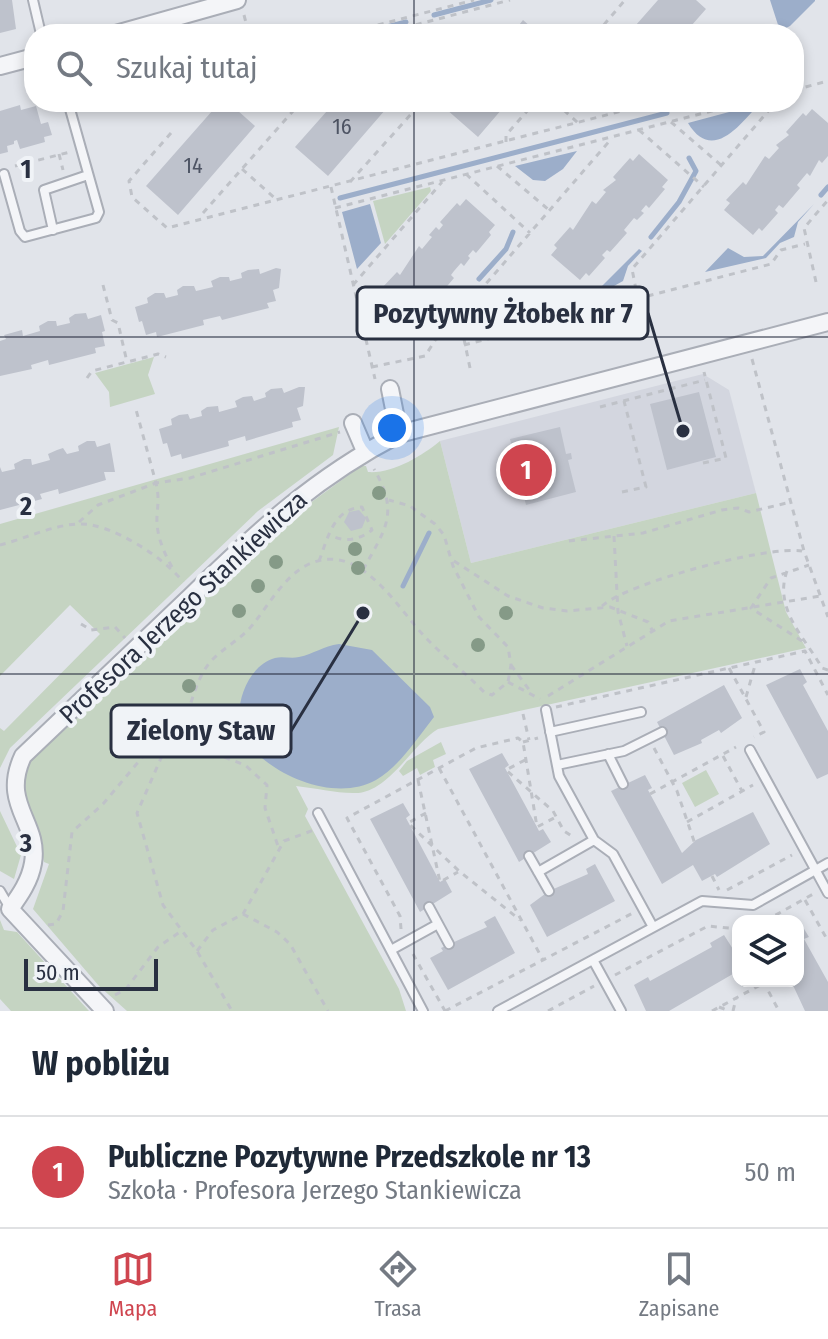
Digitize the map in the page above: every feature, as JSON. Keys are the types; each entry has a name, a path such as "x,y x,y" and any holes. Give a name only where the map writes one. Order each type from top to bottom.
{"street":[{"path":"152,24 237,0"},
{"path":"0,66 24,60"},
{"name":"Profesora Jerzego Stankiewicza","path":"10,909 26,884 34,861 30,840 13,808 12,772 23,756 293,500 365,451 399,434 828,322"},
{"path":"384,390 399,434"},
{"path":"348,427 365,451"},
{"path":"10,909 105,1004"}],"lane":[{"path":"33,0 39,24"},
{"path":"4,172 20,231 25,237 96,218 99,212 71,112"},
{"path":"53,230 44,190 88,175"},
{"path":"545,706 559,776 594,840 613,854 653,927"},
{"path":"550,734 641,712"},
{"path":"557,765 608,754 662,732"},
{"path":"750,750 828,893"},
{"path":"608,754 623,784"},
{"path":"318,813 423,1011"},
{"path":"538,872 594,840"},
{"path":"529,856 549,891"},
{"path":"498,1011 702,901 753,905 828,863"},
{"path":"0,891 10,909"},
{"path":"429,907 449,944"},
{"path":"391,950 438,924"},
{"path":"593,960 621,1011"}],"path":[{"path":"382,24 474,0"},
{"path":"419,24 510,0"},
{"path":"605,24 625,0"},
{"path":"428,12 430,21"},
{"path":"804,87 828,81"},
{"path":"203,213 292,112"},
{"path":"350,182 413,112"},
{"path":"506,142 506,135 526,112"},
{"path":"566,112 578,123"},
{"path":"171,133 129,181 132,197 167,228 619,112"},
{"path":"335,208 709,112"},
{"path":"643,325 633,288 632,269 768,112"},
{"path":"671,122 722,166"},
{"path":"639,130 704,187"},
{"path":"470,368 459,315 614,136"},
{"path":"4,172 66,153"},
{"path":"59,154 66,181"},
{"path":"497,166 549,210"},
{"path":"242,169 278,201"},
{"path":"466,174 530,233"},
{"path":"353,285 444,180"},
{"path":"331,187 372,367 384,390"},
{"path":"816,282 805,244 804,228 828,200"},
{"path":"636,299 771,264 781,250 805,244"},
{"path":"103,285 112,320 118,323 127,362"},
{"path":"464,345 599,310 609,294 633,288"},
{"path":"372,367 425,356 436,339 461,333"},
{"path":"748,344 804,551 828,617"},
{"path":"87,378 92,371 158,354 166,357"},
{"path":"600,407 706,377 726,458 703,463"},
{"path":"622,492 646,487 624,401"},
{"path":"135,406 160,500 157,517 161,546 192,595"},
{"path":"78,524 98,505 156,483 190,478 348,427"},
{"path":"363,570 384,533 389,500 365,451"},
{"path":"232,1011 197,951 163,905 137,813 169,741 183,725 199,681 213,660 248,631 295,573 319,561 337,559 363,570 387,590 425,637 484,692 492,695 508,682 511,665 508,647 479,617 444,535 435,524 410,506 389,500"},
{"path":"569,541 643,533 722,510 738,508 749,512 791,502"},
{"path":"319,561 334,521 351,508 362,507 372,530"},
{"path":"0,545 78,524 99,528 140,546 172,567"},
{"path":"330,535 353,540 372,530 384,533"},
{"path":"614,536 618,612 628,648"},
{"path":"452,558 459,567 480,575 508,596 543,608 567,611 602,606 617,596 655,583 662,577 772,553 804,551"},
{"path":"751,608 771,578 809,565"},
{"path":"787,571 786,603 802,641 822,668 828,670"},
{"path":"545,706 555,689 680,618 820,596"},
{"path":"602,606 648,622 653,632"},
{"path":"751,608 802,641"},
{"path":"81,624 91,630 115,627 128,641"},
{"path":"545,706 805,651 828,695"},
{"path":"745,698 756,662"},
{"path":"511,665 545,706"},
{"path":"729,668 764,732 751,739"},
{"path":"508,682 533,695"},
{"path":"523,714 529,740"},
{"path":"177,731 185,735 187,731 183,725"},
{"path":"523,742 550,734"},
{"path":"556,817 537,827 523,742 518,738 476,748 347,818 400,916 406,941 445,1011 643,908"},
{"path":"50,937 40,925 56,924 63,911 72,832 103,804 145,754 169,741"},
{"path":"650,794 738,746"},
{"path":"655,750 672,782 695,844"},
{"path":"213,753 245,765 267,785 265,808 279,849"},
{"path":"722,754 742,791"},
{"path":"525,760 506,770 556,817 564,831"},
{"path":"439,768 543,960"},
{"path":"418,780 435,847 440,882 459,871"},
{"path":"687,822 754,785"},
{"path":"426,813 408,823 459,871 523,922"},
{"path":"197,951 213,930 243,914 284,841 305,831 327,828"},
{"path":"709,890 728,890 792,855"},
{"path":"712,876 719,890"},
{"path":"776,915 805,900 828,941"},
{"path":"243,914 277,932 290,944 328,1011"},
{"path":"612,976 708,926 732,930"},
{"path":"105,1004 126,989 158,947 180,932"},
{"path":"548,1011 595,985"},
{"path":"712,1011 755,987"},
{"path":"767,987 779,1011"},
{"path":"719,1007 731,1011 736,998"}],"shaded area":[{"path":"703,374 729,390 756,493 471,563 440,441"}],"green space":[{"path":"430,187 431,191 385,244 373,201"},
{"path":"154,357 148,375 155,394 110,407 109,392 95,373"},
{"path":"339,427 333,455 258,511 10,748 0,768 0,728 4,731 100,634 70,605 0,676 0,524"},
{"path":"440,441 471,563 756,493 786,612 806,648 438,729 388,778 366,791 346,793 296,786 308,809 305,816 399,989 406,1011 127,1011 99,986 33,909 49,864 44,862 24,801 23,776 27,764 280,525 361,466 366,466 368,472 397,467"},
{"path":"441,742 446,754 433,760 435,767 420,775 417,768 403,776 399,771 407,761"},
{"path":"706,770 719,794 695,807 682,783"},
{"path":"0,811 21,855 14,879 0,871"},
{"path":"0,920 4,930 17,932 89,1011 11,1011 0,999"}],"water":[{"path":"770,0 815,0 792,24 778,24"},
{"path":"729,112 751,112 735,130 716,140 697,135 688,123"},
{"path":"577,151 563,169 545,181 533,180 515,166"},
{"path":"370,204 381,243 357,269 342,212"},
{"path":"814,204 798,222 794,237 780,243 766,258 705,272 728,248 744,257 763,256"},
{"path":"639,249 642,251 628,266 623,281 605,291 594,308 530,321 530,315 555,296 569,304 586,302"},
{"path":"339,644 372,650 430,707 434,717 393,767 376,780 344,788 308,783 275,767 249,745 240,722 242,696 247,683 264,663 275,658 304,656"}],"building":[{"path":"0,0 12,0 16,29 0,33"},
{"path":"658,0 696,0 706,9 693,24 637,24"},
{"path":"20,105 24,112 38,112 41,124 48,122 52,135 44,137 45,142 20,149 17,140 14,141 14,144 7,146 8,152 0,154 0,111"},
{"path":"812,109 828,123 828,156 822,163 819,160 810,176 807,173 797,185 800,188 783,208 779,205 775,210 778,213 762,231 759,228 753,235 724,210 730,203 726,200 743,182 746,185 765,156 769,159 779,148 776,145 789,135 786,132 803,113 806,116"},
{"path":"211,112 239,112 255,126 178,215 146,186"},
{"path":"326,112 383,112 328,176 295,147"},
{"path":"449,112 499,112 478,137"},
{"path":"639,154 668,180 662,187 665,189 649,208 646,205 641,211 644,213 637,220 634,218 624,230 627,233 610,252 607,250 602,255 605,258 589,276 586,273 580,280 551,255 557,248 554,245 570,227 573,230 592,201 596,204 606,192 603,190 616,180 613,177 630,158 633,161"},
{"path":"466,199 495,225 489,232 491,235 476,253 473,250 464,266 461,263 454,271 451,275 454,278 437,298 433,295 429,300 432,303 416,321 413,318 406,325 378,300 384,293 380,290 397,272 400,275 419,246 422,249 436,227 439,230 443,225 440,222 457,203 460,206"},
{"path":"259,269 260,274 281,269 279,288 273,290 276,301 267,303 269,308 222,320 220,316 203,320 204,325 157,337 156,332 146,335 142,321 139,322 135,307 148,303 147,298 155,293 164,293 166,298 178,295 177,290 183,286 194,286 196,291 213,287 211,281 220,277 229,277 230,281 242,278 241,273 248,270"},
{"path":"86,313 88,319 101,315 105,331 102,332 105,346 95,348 96,353 49,365 48,360 31,365 32,369 0,376 0,341 6,339 4,335 22,330 23,336 40,331 39,326 48,321 56,321 57,326 70,323 69,318 75,314"},
{"path":"305,387 303,406 297,408 301,420 292,422 293,427 246,441 245,436 228,441 229,446 182,459 181,454 171,457 167,443 163,444 159,429 172,425 171,419 179,415 188,414 190,419 202,416 201,411 207,407 218,406 219,412 237,407 235,401 243,397 252,396 254,401 266,397 265,393 271,389 282,388 284,393"},
{"path":"699,392 716,457 667,470 650,404"},
{"path":"560,427 566,454 571,453 572,459 568,460 576,492 526,505 510,439"},
{"path":"95,441 97,447 110,443 115,472 104,472 106,480 59,494 58,489 40,494 42,499 0,510 0,467 2,472 15,469 14,464 24,459 31,459 32,465 50,460 48,454 63,448 67,454 79,451 78,446"},
{"path":"359,510 366,518 362,528 351,531 344,522 349,512"},
{"path":"800,669 807,682 803,685 828,731 828,774 817,779 766,685"},
{"path":"724,685 742,718 721,733 719,730 701,740 702,743 674,755 657,722"},
{"path":"502,753 509,765 505,768 539,831 543,829 551,842 519,862 469,769"},
{"path":"645,775 652,788 648,790 682,853 696,840 753,812 770,844 717,877 715,874 702,881 693,865 662,884 611,791"},
{"path":"403,803 410,815 406,818 440,882 445,879 452,892 420,912 370,819"},
{"path":"595,864 615,901 547,937 530,905 549,891 588,874 586,869"},
{"path":"495,916 515,953 448,990 430,958 443,951 441,948 487,927 484,922"},
{"path":"724,935 732,948 732,974 669,1011 646,1011 634,985 648,977 650,981 712,947 710,943"},
{"path":"804,939 828,982 828,1011 805,1011 794,987 804,987"}],"waterway":[{"path":"434,15 491,0"},
{"path":"398,24 406,22"},
{"path":"340,198 667,113"},
{"path":"651,237 679,202 696,171 689,158"},
{"path":"821,195 828,187"},
{"path":"479,279 506,249 513,232"},
{"path":"449,313 465,295"},
{"path":"403,586 429,533"}],"place":[{"name":"Pozytywny Żłobek nr 7","path":"683,431"},
{"name":"Publiczne Pozytywne Przedszkole nr 13","path":"526,470"},
{"name":"Zielony Staw","path":"363,613"}]}
